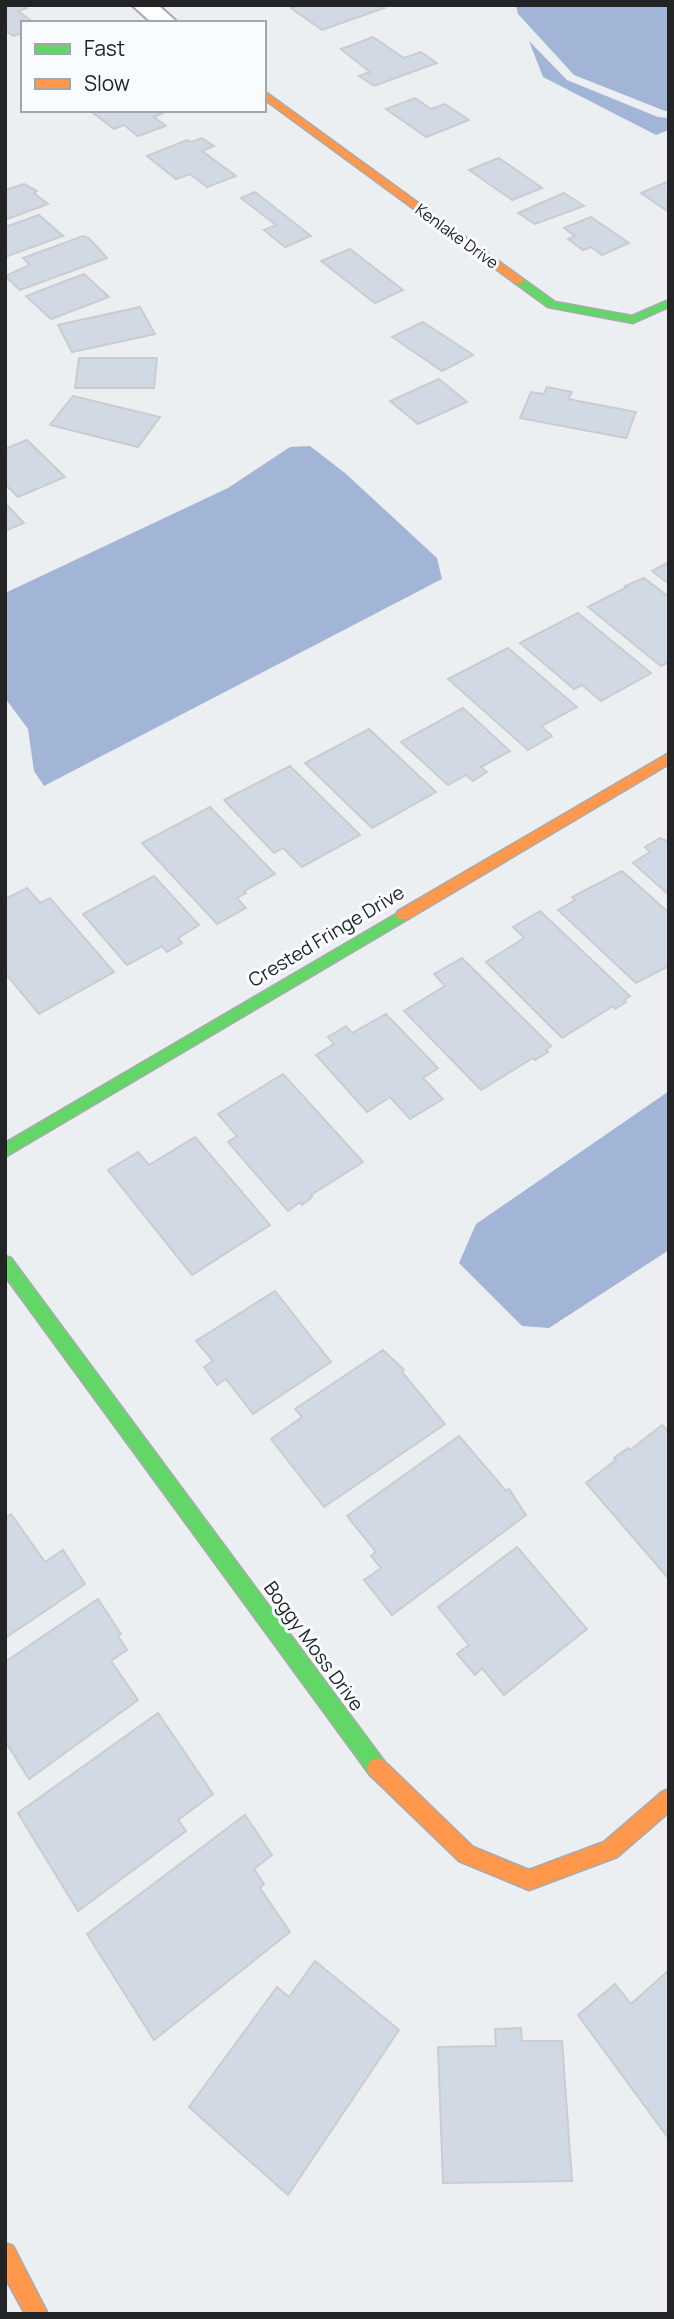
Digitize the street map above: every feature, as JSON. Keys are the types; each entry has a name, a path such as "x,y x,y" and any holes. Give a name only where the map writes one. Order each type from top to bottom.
{"street":[{"path":"145,6 164,21"},
{"name":"Kenlake Drive","path":"266,95 552,305 633,320 669,303"},
{"name":"Crested Fringe Drive","path":"5,1151 669,758"},
{"name":"Boggy Moss Drive","path":"5,1263 384,1777 466,1854 529,1880 610,1850 669,1800"},
{"path":"5,2254 37,2314"}],"water":[{"path":"516,5 669,5 669,110 665,111 574,75 518,14"},
{"path":"529,41 567,80 658,117 669,118 669,130 656,135 543,77"},
{"path":"310,446 345,473 437,558 442,579 44,786 34,771 28,729 5,698 5,593 228,488 290,447"},
{"path":"669,1091 669,1250 549,1328 522,1326 459,1263 476,1224"}],"building":[{"path":"5,5 24,5 27,8 18,11 31,21 21,21 21,34 13,36 5,30"},
{"path":"300,5 379,5 384,8 322,30 291,8"},
{"path":"373,37 404,58 421,52 437,63 374,86 359,76 370,72 341,49"},
{"path":"415,98 431,109 445,104 469,120 426,137 386,109"},
{"path":"92,112 162,112 154,117 166,126 138,136 124,125 114,129"},
{"path":"202,138 214,146 202,151 236,176 207,187 190,174 176,179 147,156 187,140 191,142"},
{"path":"499,158 542,188 512,200 469,170"},
{"path":"669,181 667,211 641,193"},
{"path":"24,184 37,191 34,193 48,204 5,220 5,190"},
{"path":"255,192 311,236 285,247 264,230 276,225 241,198"},
{"path":"564,193 584,206 535,224 518,213"},
{"path":"39,215 63,236 5,257 5,227"},
{"path":"591,217 629,243 602,255 591,247 583,250 568,239 575,236 564,228"},
{"path":"83,236 89,238 107,258 20,290 5,276 30,265 23,258"},
{"path":"350,249 403,290 375,303 321,261"},
{"path":"84,274 109,297 51,319 26,296"},
{"path":"140,307 155,334 72,352 58,325"},
{"path":"423,322 473,355 442,371 392,337"},
{"path":"79,358 157,358 154,388 75,388"},
{"path":"439,379 467,402 418,424 390,401"},
{"path":"547,387 572,392 568,399 636,412 626,438 520,418 531,392 544,394"},
{"path":"73,396 160,417 138,447 50,425"},
{"path":"27,440 65,477 18,497 5,484 5,449"},
{"path":"5,503 24,523 5,531"},
{"path":"669,562 669,584 652,571"},
{"path":"644,578 669,597 669,662 661,666 588,607"},
{"path":"578,613 651,673 601,701 582,685 574,689 520,643"},
{"path":"508,648 577,707 541,726 552,736 528,750 448,679"},
{"path":"463,708 510,751 481,767 487,772 473,781 466,775 448,785 401,742"},
{"path":"369,729 436,792 372,828 305,763"},
{"path":"290,766 360,835 302,867 283,848 274,853 224,800"},
{"path":"210,807 275,874 244,891 246,893 237,898 246,908 217,924 142,843"},
{"path":"660,838 669,842 669,895 633,863 650,852 645,847"},
{"path":"622,871 669,913 669,966 636,983 558,910 575,900 572,897"},
{"path":"154,876 199,925 178,938 182,943 167,952 162,946 127,965 83,914"},
{"path":"27,888 40,903 50,898 114,972 39,1014 5,973 5,899"},
{"path":"540,911 630,996 615,1009 613,1006 562,1038 486,962 524,938 513,927"},
{"path":"462,958 551,1046 546,1050 548,1052 535,1060 533,1058 481,1090 404,1011 445,986 434,974"},
{"path":"386,1014 438,1068 423,1078 443,1099 410,1119 390,1097 367,1112 316,1055 334,1044 328,1037 346,1026 352,1033"},
{"path":"283,1074 363,1162 311,1195 302,1205 300,1202 288,1211 228,1142 237,1136 218,1114"},
{"path":"195,1137 270,1225 192,1275 108,1170 138,1152 149,1165"},
{"path":"275,1291 331,1362 253,1414 226,1379 217,1385 204,1367 213,1361 196,1341"},
{"path":"383,1350 404,1370 402,1372 445,1424 324,1507 271,1439 302,1417 295,1409"},
{"path":"662,1425 669,1432 669,1579 586,1483 616,1460 614,1458 628,1448 630,1450"},
{"path":"459,1436 506,1491 509,1489 526,1515 392,1615 364,1580 381,1568 371,1556 376,1552 347,1516"},
{"path":"11,1514 45,1562 63,1550 85,1584 5,1638 5,1518"},
{"path":"517,1547 587,1629 504,1695 482,1668 475,1675 457,1654 469,1645 438,1607"},
{"path":"98,1599 121,1634 118,1636 127,1650 111,1661 138,1700 29,1779 5,1741 5,1662"},
{"path":"158,1713 213,1794 178,1820 186,1831 78,1911 18,1813"},
{"path":"245,1815 272,1855 254,1869 264,1884 260,1888 290,1932 154,2040 87,1934"},
{"path":"315,1961 399,2030 288,2195 189,2107 277,1987 289,1997"},
{"path":"669,1970 669,2139 578,2015 615,1984 631,2004"},
{"path":"521,2028 522,2041 562,2041 572,2181 443,2183 438,2047 496,2046 495,2029"}],"traffic: fast":[{"path":"519,281 552,305 633,320 669,303"},
{"path":"5,1151 403,915"},
{"path":"5,1263 377,1768"}],"traffic: slow":[{"path":"266,95 519,281"},
{"path":"403,915 669,758"},
{"path":"377,1768 466,1854 529,1880 610,1850 669,1799"},
{"path":"5,2254 37,2314"}]}
